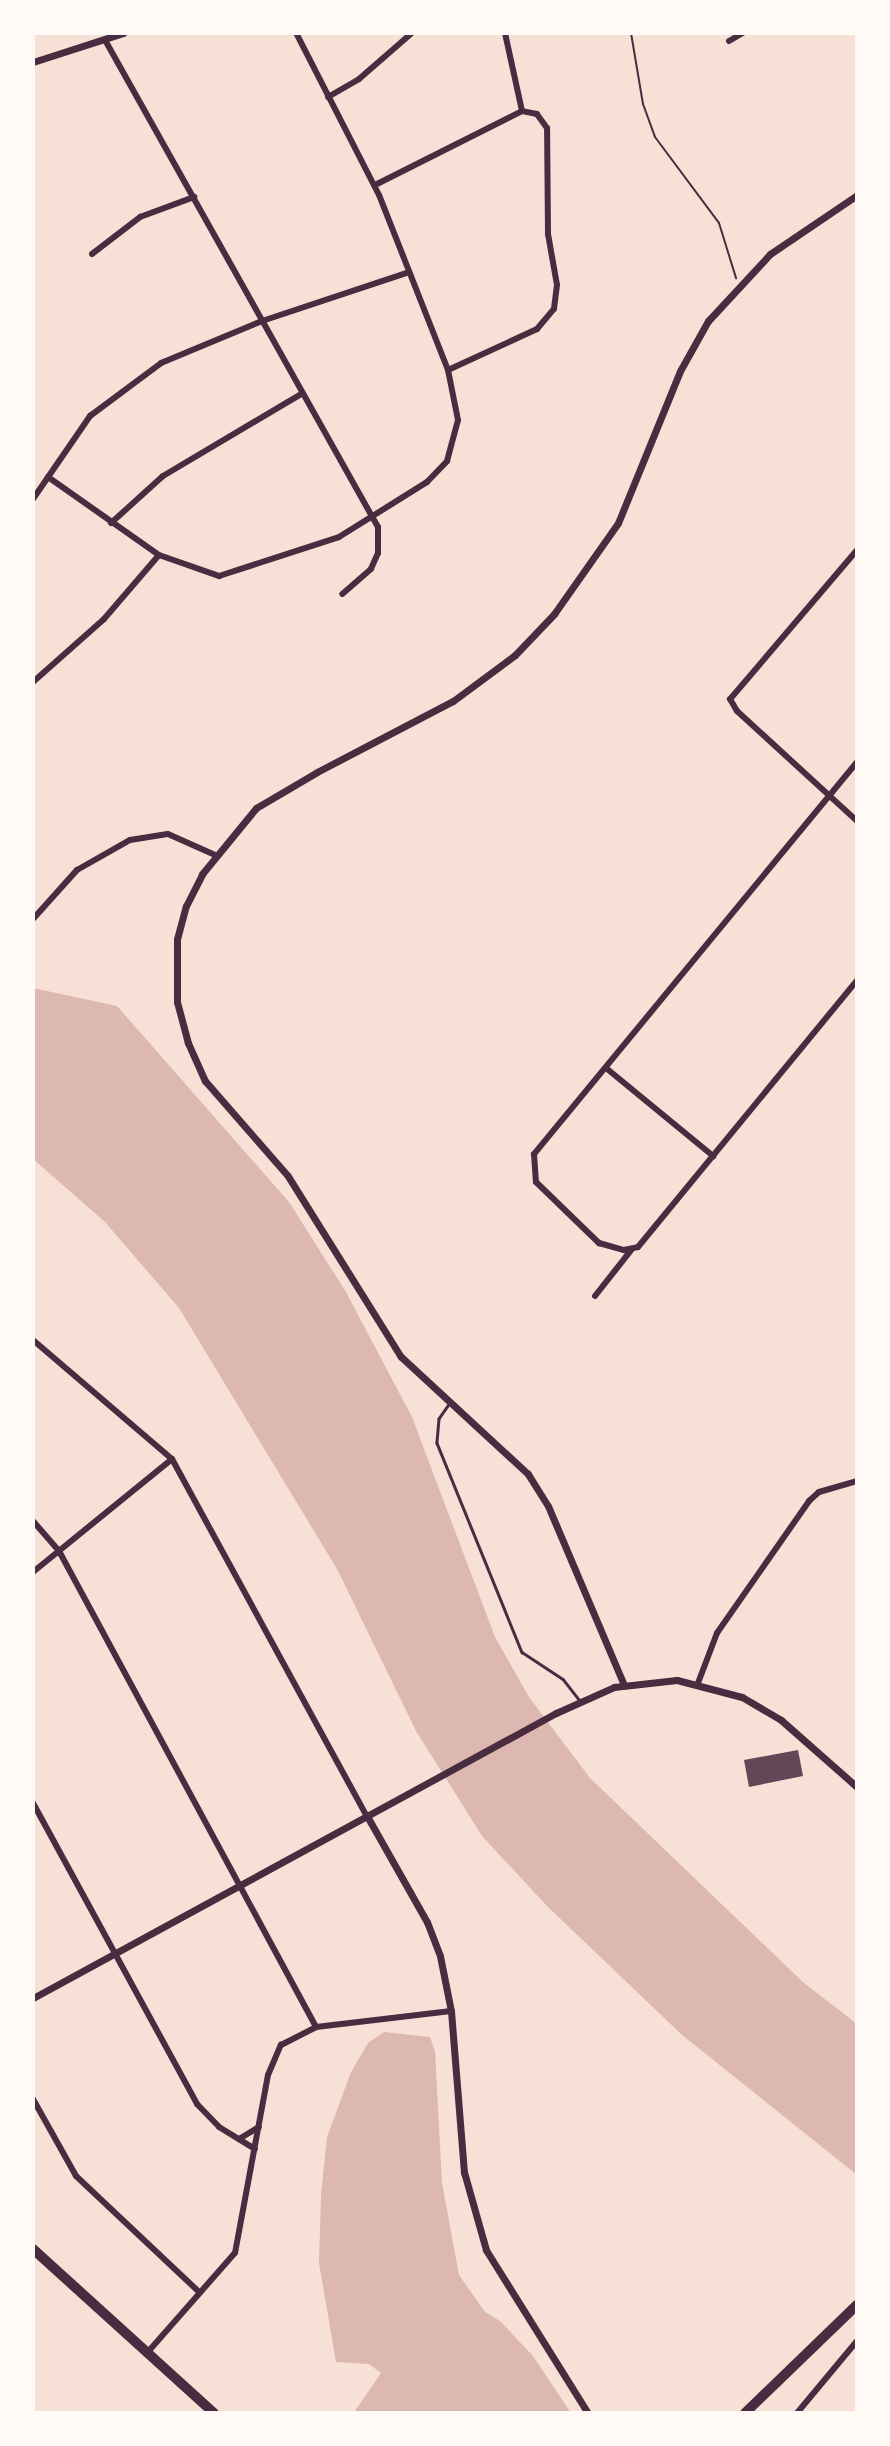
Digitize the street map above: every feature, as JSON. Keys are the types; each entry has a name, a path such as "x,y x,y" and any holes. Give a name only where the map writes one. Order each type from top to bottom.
{"main road":[{"path":"33,2249 214,2413"},
{"path":"745,2413 857,2305"}],"street":[{"path":"48,477 159,555 205,574 227,576 318,546 373,518 434,477 447,461 458,420 448,370 375,185 296,33"},
{"path":"328,97 359,79 412,33"},
{"path":"505,33 522,110"},
{"path":"729,41 743,33"},
{"path":"33,62 117,34"},
{"path":"105,40 301,394 373,518 380,535 375,562 359,583 342,594"},
{"path":"375,185 522,110 537,114 547,128 548,244 557,285 554,309 537,329 448,370"},
{"path":"624,1685 542,1494 520,1463 390,1341 299,1192 197,1065 177,1002 177,939 186,906 215,855 268,800 453,701 515,655 554,614 611,535 640,475 685,361 737,285 784,242 857,195"},
{"path":"92,254 140,217 194,197"},
{"path":"33,499 81,426 107,402 176,355 262,321 409,272"},
{"path":"111,523 173,470 301,394"},
{"path":"857,550 733,691 730,699 737,711 857,821"},
{"path":"33,682 97,627 159,555"},
{"path":"635,1248 608,1247 591,1236 542,1192 534,1174 534,1154 857,762"},
{"path":"33,919 77,870 130,839 153,832 168,834 215,855"},
{"path":"595,1296 857,980"},
{"path":"606,1068 713,1156"},
{"path":"33,1340 172,1459 433,1934 451,2011 463,2162 474,2217 502,2280 588,2413"},
{"path":"33,1572 172,1459"},
{"path":"698,1683 718,1633 809,1501 819,1492 857,1481"},
{"path":"33,1521 59,1551 316,2027"},
{"path":"33,1998 556,1713 624,1685 660,1680 698,1683 765,1709 857,1787"},
{"path":"33,1803 197,2104 219,2127 255,2150"},
{"path":"147,2353 237,2247 259,2127 277,2051 292,2035 316,2027 451,2011"},
{"path":"33,2099 76,2176 200,2293"},
{"path":"239,2140 259,2127"},
{"path":"797,2413 857,2342"}],"lane":[{"path":"451,1401 439,1419 437,1443 522,1652 563,1679 580,1701"}],"path":[{"path":"631,33 643,104 655,137 719,223 737,285"}],"shaded area":[{"path":"33,988 117,1006 289,1202 346,1292 412,1417 495,1637 529,1697 590,1778 804,1983 857,2024 857,2175 682,2035 547,1906 482,1836 416,1731 337,1569 179,1308 105,1222 33,1159"},
{"path":"384,2032 430,2037 435,2051 442,2183 459,2275 485,2312 500,2321 533,2356 571,2413 355,2411 381,2373 369,2364 336,2362 319,2263 321,2194 327,2137 351,2072 368,2043"}],"building":[{"path":"798,1750 803,1776 749,1787 744,1760"}]}
